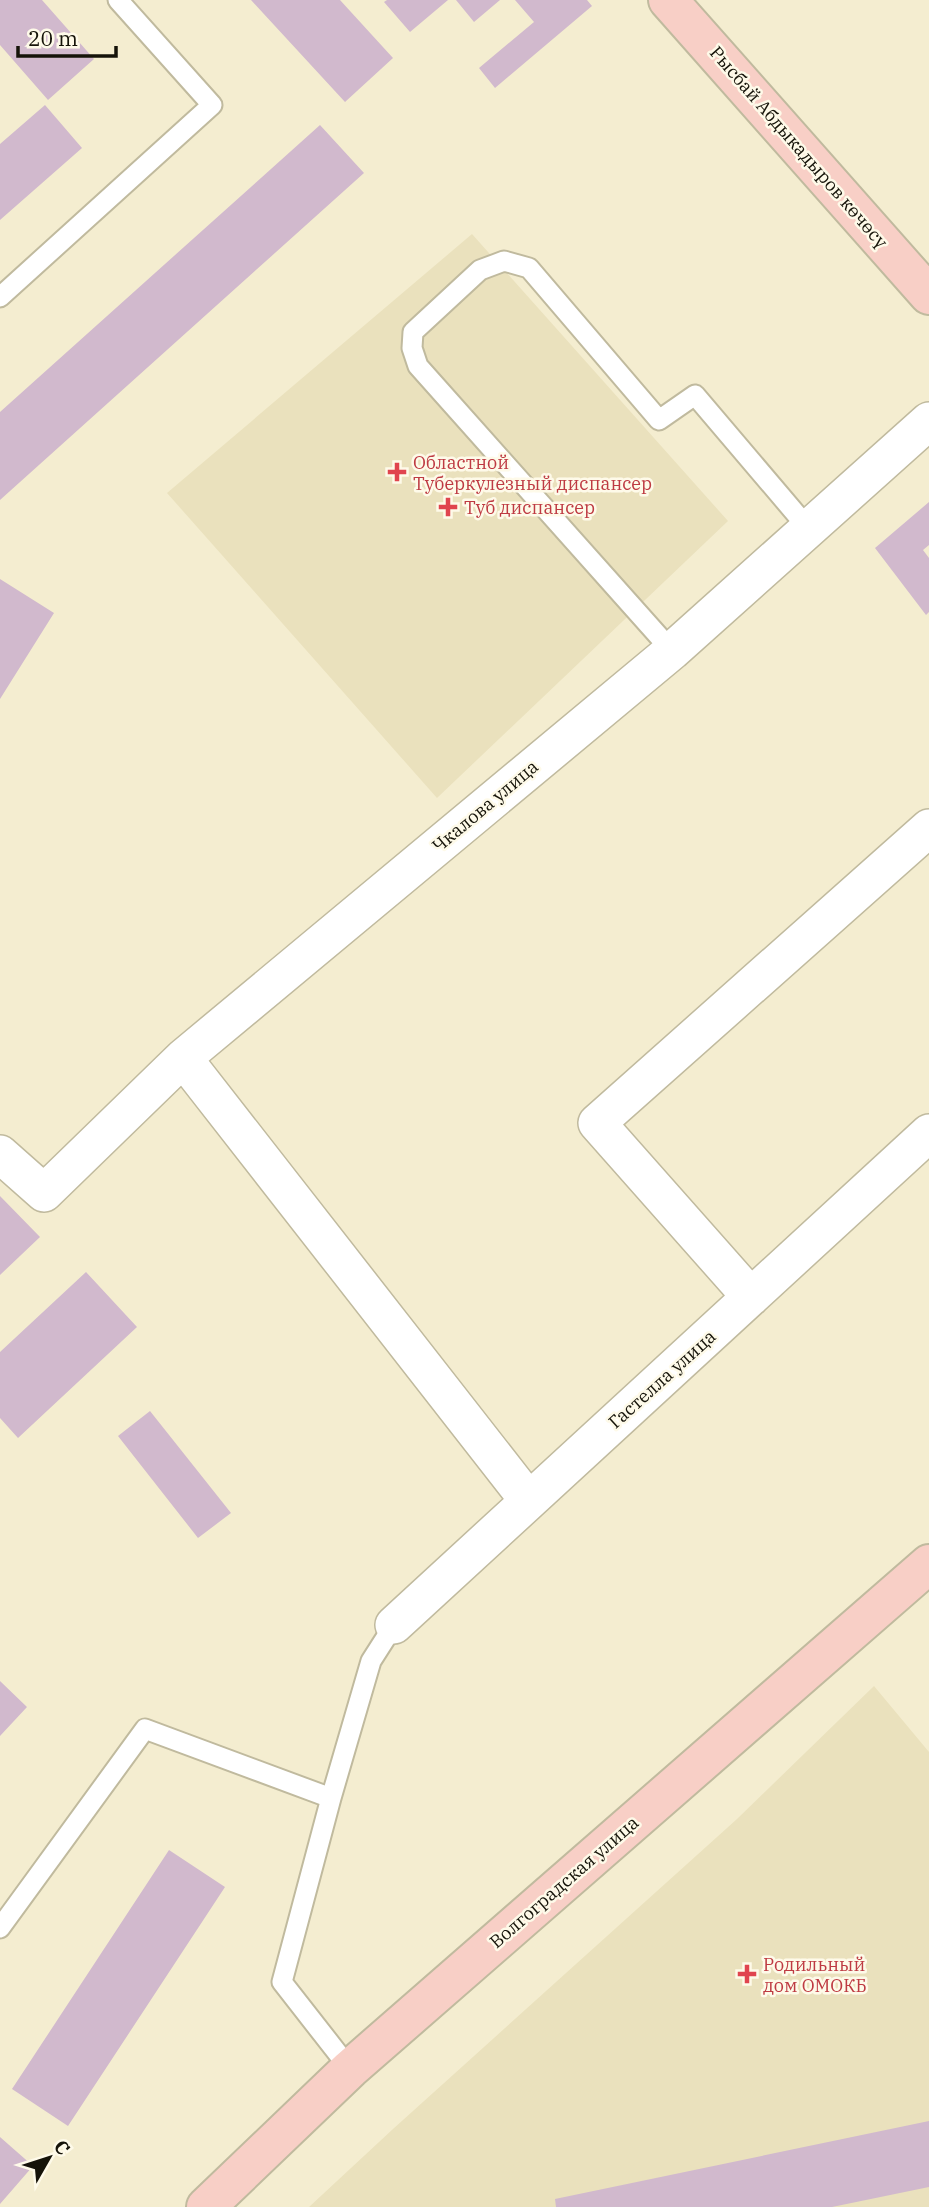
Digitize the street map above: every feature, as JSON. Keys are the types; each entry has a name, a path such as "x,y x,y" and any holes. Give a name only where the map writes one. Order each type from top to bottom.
{"street":[{"name":"Рысбай Абдыкадыров көчөсү","path":"668,0 929,295"},
{"name":"Чкалова улица","path":"0,1154 44,1193 183,1058 672,651 929,421"},
{"path":"751,1297 597,1123 929,828"},
{"path":"183,1058 529,1501"},
{"name":"Гастелла улица","path":"394,1625 929,1133"},
{"name":"Волгоградская улица","path":"206,2207 350,2068 929,1564"}],"lane":[{"path":"0,297 212,105 118,0"},
{"path":"672,651 418,366 412,348 413,332 480,270 504,261 529,268 659,420 695,395 808,528"},
{"path":"350,2068 282,1982 371,1661 394,1625"},
{"path":"0,1928 145,1729 331,1798"}],"shaded area":[{"name":"Туб диспансер","path":"472,234 728,521 437,798 167,493"},
{"name":"Родильный дом ОМОКБ","path":"874,1686 929,1752 929,2207 309,2207 737,1819"}],"building":[{"path":"0,0 42,0 94,59 48,100 0,45"},
{"path":"251,0 340,0 393,58 345,102"},
{"path":"448,0 410,32 384,2"},
{"path":"456,0 500,0 474,22"},
{"path":"515,0 587,0 592,6 495,88 479,68 534,22"},
{"path":"45,105 82,148 0,220 0,144"},
{"path":"320,125 364,173 0,500 0,412"},
{"path":"929,502 929,545 923,550 929,558 929,612 926,615 875,548"},
{"path":"0,579 54,613 0,699"},
{"path":"0,1196 40,1237 0,1275"},
{"path":"86,1272 137,1327 18,1438 0,1418 0,1352"},
{"path":"150,1411 231,1513 198,1538 118,1436"},
{"path":"0,1681 27,1707 0,1736"},
{"path":"169,1850 225,1887 68,2126 12,2089"},
{"path":"929,2121 929,2187 832,2207 556,2207 555,2199"},
{"path":"0,2137 33,2166 0,2204"}],"place":[{"name":"Областной Туберкулезный диспансер","path":"397,472"},
{"name":"Туб диспансер","path":"448,507"},
{"name":"Родильный дом ОМОКБ","path":"747,1974"}]}
